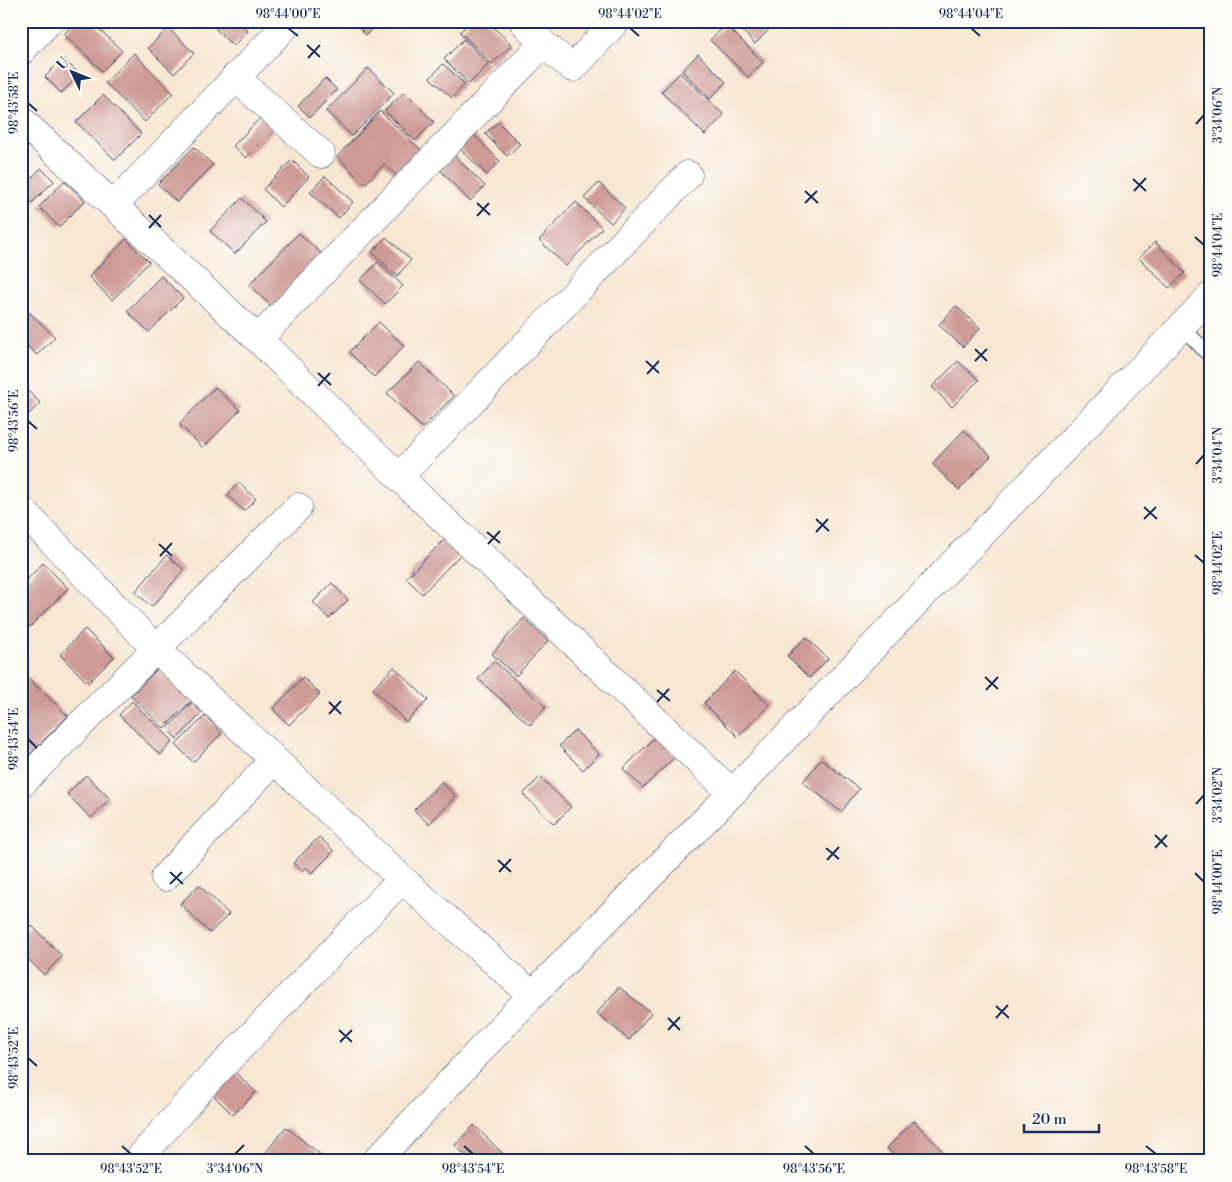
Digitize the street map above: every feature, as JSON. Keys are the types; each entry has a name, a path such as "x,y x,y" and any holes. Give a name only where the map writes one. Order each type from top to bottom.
{"street":[{"path":"21,51 49,21"},
{"path":"114,204 290,21"},
{"path":"523,21 543,44 573,68 616,21"},
{"path":"258,339 543,44"},
{"path":"235,77 321,154"},
{"path":"21,120 258,339 399,477 732,793"},
{"path":"399,477 688,175"},
{"path":"376,1161 532,995 732,793 1211,296"},
{"path":"21,784 298,507"},
{"path":"25,521 156,649 274,760 402,879 532,995"},
{"path":"165,877 274,760"},
{"path":"137,1161 203,1086 402,879"}],"lane":[{"path":"1181,326 1211,357"}],"building":[{"path":"76,21 91,21 122,51 102,71 64,34"},
{"path":"208,21 238,21 248,31 233,46"},
{"path":"352,21 379,21 366,35"},
{"path":"471,21 487,21 512,45 492,64 460,32"},
{"path":"733,21 777,21 755,44"},
{"path":"726,25 763,62 748,77 710,40"},
{"path":"168,28 194,53 174,74 148,48"},
{"path":"464,39 489,64 469,84 444,59"},
{"path":"134,53 173,93 145,122 105,83"},
{"path":"698,54 726,82 710,99 682,71"},
{"path":"63,58 80,75 61,93 45,77"},
{"path":"443,64 465,84 452,98 430,78"},
{"path":"368,68 394,93 352,136 326,111"},
{"path":"680,73 724,115 705,135 661,92"},
{"path":"325,78 337,90 310,117 298,106"},
{"path":"404,92 434,122 415,141 385,111"},
{"path":"103,95 141,134 115,160 76,122"},
{"path":"380,111 421,150 397,176 384,164 365,184 337,157"},
{"path":"265,113 278,126 246,158 233,146"},
{"path":"498,122 520,144 507,156 485,134"},
{"path":"472,133 500,161 487,175 458,147"},
{"path":"194,147 213,165 177,202 158,184"},
{"path":"454,155 485,186 470,201 440,170"},
{"path":"292,160 309,177 281,207 263,189"},
{"path":"41,168 54,181 30,205 21,197 21,189"},
{"path":"325,176 353,202 339,218 310,192"},
{"path":"64,181 85,201 59,227 39,207"},
{"path":"599,183 625,208 611,223 584,198"},
{"path":"242,198 266,222 235,254 210,231"},
{"path":"576,202 602,228 566,266 539,240"},
{"path":"299,233 324,256 273,308 249,285"},
{"path":"386,237 411,260 397,276 372,252"},
{"path":"126,239 149,262 112,300 89,277"},
{"path":"1155,242 1185,273 1169,288 1139,258"},
{"path":"378,262 403,286 385,304 360,280"},
{"path":"161,276 183,298 149,332 127,311"},
{"path":"956,306 980,328 963,347 939,325"},
{"path":"29,312 55,337 37,355 21,340 21,320"},
{"path":"379,322 404,346 374,377 349,352"},
{"path":"958,361 979,380 952,407 932,387"},
{"path":"419,362 454,396 422,428 387,393"},
{"path":"21,384 40,403 21,422"},
{"path":"215,387 240,410 203,448 179,424"},
{"path":"964,430 991,456 959,490 932,464"},
{"path":"239,483 256,499 244,511 227,495"},
{"path":"447,537 462,553 422,594 406,578"},
{"path":"167,555 184,570 152,607 135,592"},
{"path":"43,563 68,588 30,627 21,619 21,586"},
{"path":"332,583 348,600 329,619 313,602"},
{"path":"524,618 548,641 516,676 492,654"},
{"path":"85,629 114,657 88,683 60,655"},
{"path":"806,637 828,659 809,678 787,656"},
{"path":"494,661 546,707 530,725 478,679"},
{"path":"394,667 428,700 406,722 373,689"},
{"path":"158,668 191,701 164,728 131,696"},
{"path":"735,671 769,705 738,737 704,703"},
{"path":"23,673 68,716 28,756 21,750 21,675"},
{"path":"303,677 320,694 289,725 273,709"},
{"path":"132,701 173,741 160,755 119,715"},
{"path":"191,703 202,713 177,739 167,729"},
{"path":"205,716 222,733 193,762 176,745"},
{"path":"575,730 599,754 583,770 559,746"},
{"path":"655,737 675,757 643,788 623,769"},
{"path":"821,759 859,789 841,812 803,782"},
{"path":"86,775 110,799 91,818 67,794"},
{"path":"540,777 571,807 554,824 523,794"},
{"path":"441,782 456,796 429,824 414,810"},
{"path":"319,837 334,851 312,873 306,867 302,871 293,863"},
{"path":"199,885 229,914 210,933 180,904"},
{"path":"31,925 62,956 44,975 21,952 21,935"},
{"path":"619,987 651,1013 629,1040 597,1013"},
{"path":"233,1070 256,1092 233,1115 211,1093"},
{"path":"914,1121 952,1161 900,1161 887,1148"},
{"path":"474,1125 510,1161 471,1161 455,1145"},
{"path":"286,1127 322,1156 318,1161 267,1161 262,1157"}]}
